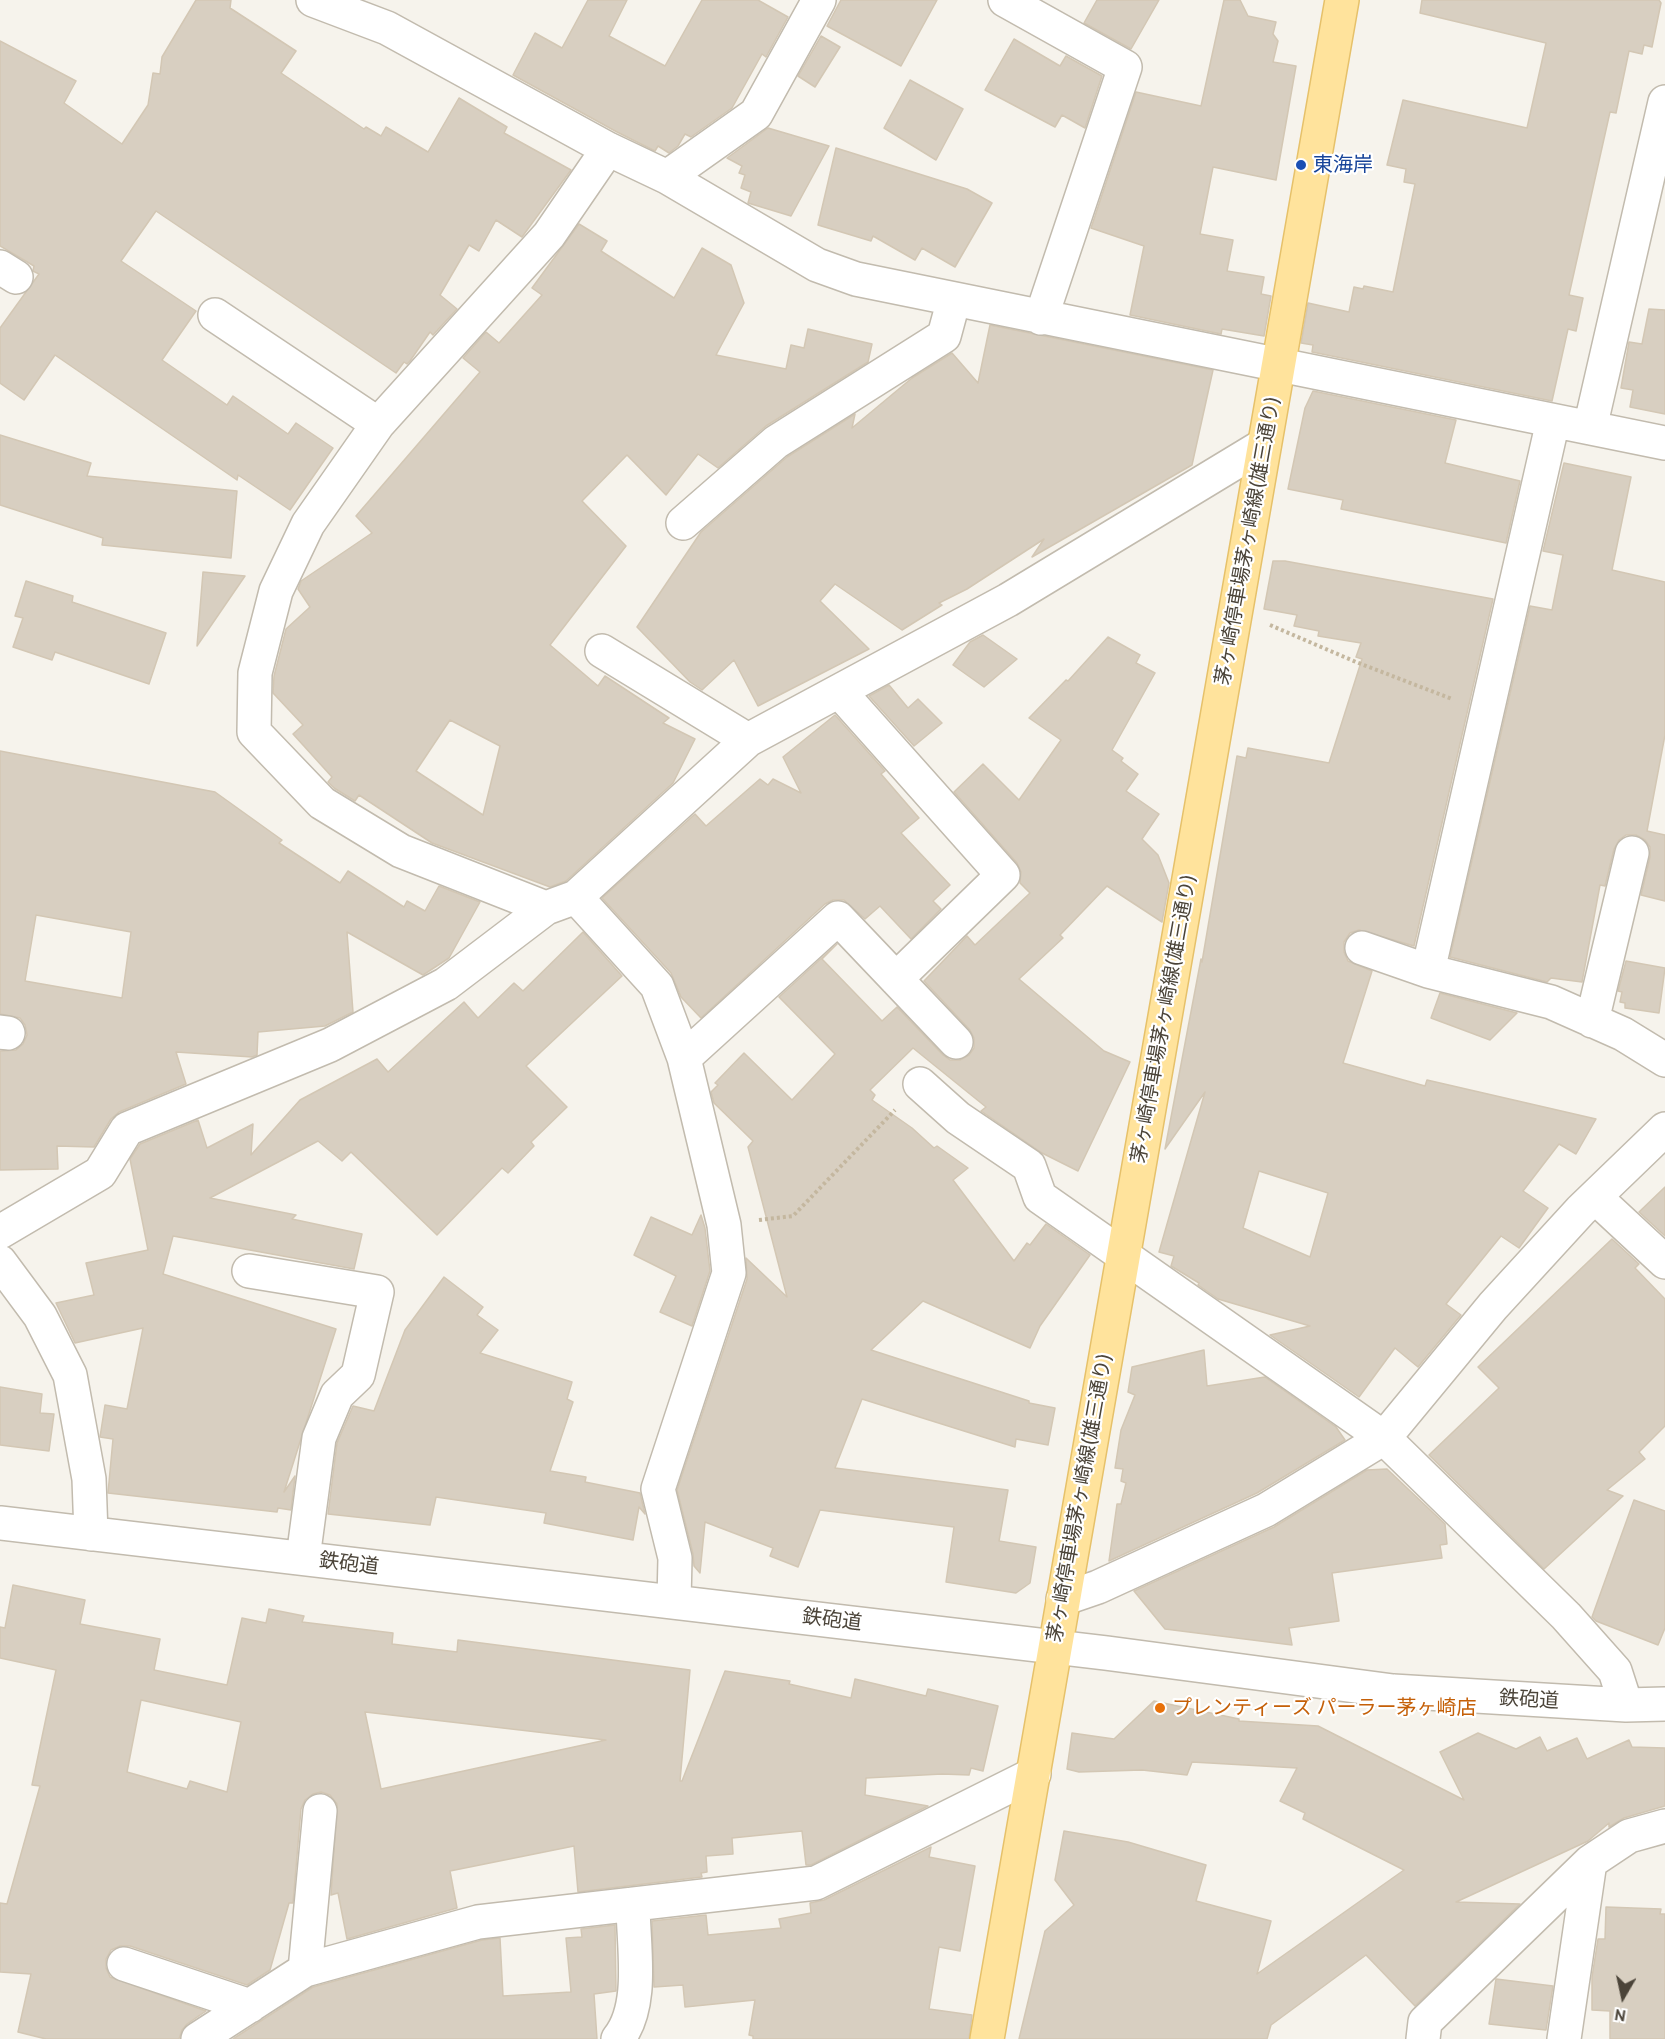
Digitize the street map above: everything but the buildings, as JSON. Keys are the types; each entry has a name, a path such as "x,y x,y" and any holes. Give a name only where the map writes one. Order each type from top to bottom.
{"main road":[{"name":"茅ヶ崎停車場茅ヶ崎線(雄三通り)","path":"987,2039 1342,0"}],"street":[{"path":"313,0 391,14 608,149 667,177 817,265 856,279 1665,443"},
{"path":"667,177 756,114 819,0"},
{"path":"1005,0 1125,67 1041,318"},
{"path":"1590,428 1665,102"},
{"path":"546,908 401,851 322,803 255,732 255,674 276,591 308,524 378,424 549,235 608,149"},
{"path":"683,523 776,442 944,336 954,299"},
{"path":"215,315 378,424"},
{"path":"1428,971 1553,421"},
{"path":"0,1232 100,1173 127,1129 330,1045 446,984 546,908 576,897 748,740 1008,600 1264,445"},
{"path":"602,651 748,740"},
{"path":"839,691 1003,875 896,979"},
{"path":"1592,1021 1632,853"},
{"path":"576,897 657,986 684,1058 724,1225 729,1273 658,1489 675,1558 675,1601"},
{"path":"684,1058 838,918 956,1042"},
{"path":"1362,948 1428,971 1551,1002 1623,1034 1665,1060"},
{"path":"920,1084 958,1118 1029,1166 1040,1197 1384,1438 1566,1616 1615,1671 1626,1705"},
{"path":"1063,1599 1098,1587 1266,1510 1384,1438 1493,1306 1595,1197 1665,1129"},
{"path":"1595,1197 1665,1262"},
{"path":"0,1262 40,1316 70,1375 89,1479 91,1534"},
{"path":"249,1271 377,1292 358,1375 337,1395 319,1438 303,1558"},
{"name":"鉄砲道","path":"0,1523 675,1601 1393,1691 1626,1705 1665,1703"},
{"path":"198,2039 305,1970 478,1922 816,1883 1034,1774"},
{"path":"305,1970 320,1811"},
{"path":"1423,2039 1425,2022 1590,1862 1629,1836 1665,1826"},
{"path":"1564,2039 1590,1862"},
{"path":"618,2039 628,2027 634,2006 633,1904"},
{"path":"124,1965 250,2006"}],"path":[{"path":"1235,609 1356,662 1487,712"},
{"path":"724,1225 793,1216 920,1084"}],"place":[{"name":"東海岸","path":"1301,165"},
{"name":"プレンティーズ パーラー茅ヶ崎店","path":"1160,1708"}]}
